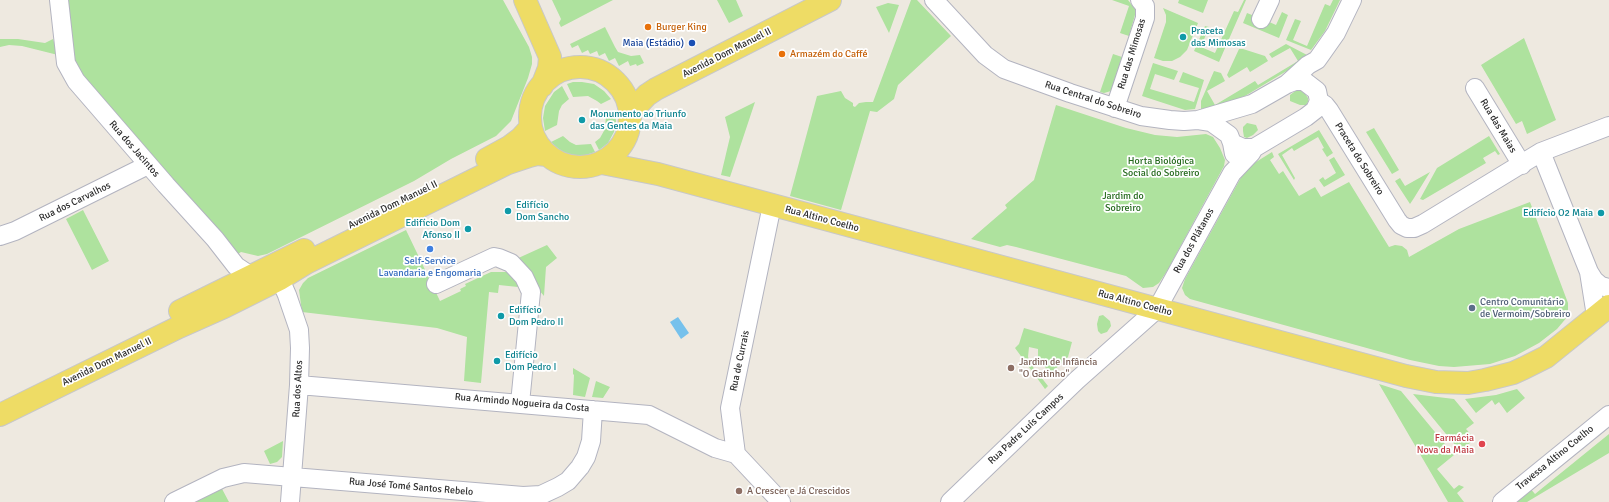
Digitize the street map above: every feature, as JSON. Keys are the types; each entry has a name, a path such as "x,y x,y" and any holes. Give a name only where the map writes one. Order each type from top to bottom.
{"main road":[{"path":"525,0 548,51 550,62 549,68 542,86"},
{"name":"Avenida Dom Manuel II","path":"619,86 639,84 651,79 807,0"},
{"name":"Avenida Dom Manuel II","path":"630,113 647,95 656,89 830,0"},
{"path":"548,51 564,62 580,68"},
{"path":"580,68 602,72 619,86 627,99 630,113 630,125 627,136 621,146 614,154 602,163 588,167 573,167 559,163 547,155 537,143 531,127 530,114 532,102 547,80 568,69 580,68"},
{"name":"Avenida Dom Manuel II","path":"0,400 506,149 521,138 531,127"},
{"path":"627,136 632,153 646,171"},
{"name":"Avenida Dom Manuel II","path":"0,416 179,327 224,307 280,279 302,265 508,163 537,154 547,155"},
{"name":"Rua Altino Coelho","path":"602,163 646,171 1406,376 1436,382 1452,383 1485,380 1513,373 1546,357 1603,311"}],"street":[{"name":"Rua dos Jacintos","path":"59,0 66,63 71,74 148,165 216,239 236,266 251,276"},
{"name":"Rua Central do Sobreiro","path":"934,0 985,55 1004,69 1115,108 1154,118 1170,120 1198,120 1252,104 1287,84 1308,65 1317,60 1336,33 1352,0"},
{"name":"Rua das Mimosas","path":"1115,108 1145,18 1145,6 1140,0"},
{"path":"1261,19 1270,0"},
{"path":"1198,120 1211,122 1243,148 1254,148 1312,113 1317,107 1317,60"},
{"name":"Praceta do Sobreiro","path":"1287,84 1295,81 1304,81 1318,96 1329,110 1397,220 1401,225 1407,228 1414,228 1522,165"},
{"name":"Rua das Maias","path":"1475,88 1522,165"},
{"name":"Rua dos Plátanos","path":"1232,173 1234,156 1231,139 1232,122 1252,104"},
{"path":"1522,165 1541,152 1609,126"},
{"name":"Rua dos Plátanos","path":"1157,309 1232,173 1251,154 1254,148"},
{"path":"1541,152 1603,311"},
{"name":"Rua dos Carvalhos","path":"0,236 15,231 148,165"},
{"name":"Rua de Currais","path":"736,454 730,408 772,205"},
{"path":"436,284 494,257 511,263 524,277 531,292 520,403"},
{"path":"1589,272 1594,280 1601,286 1609,288"},
{"path":"251,276 280,279"},
{"name":"Rua dos Altos","path":"280,279 299,330 300,348 299,385 290,502"},
{"name":"Rua Padre Luís Campos","path":"950,502 1077,380 1157,309"},
{"name":"Rua Armindo Nogueira da Costa","path":"299,385 649,414 715,448 736,454"},
{"name":"Rua José Tomé Santos Rebelo","path":"174,502 233,475 244,473 516,496 541,494 568,481 580,467 586,457 591,441 593,410"},
{"name":"Travessa Altino Coelho","path":"1502,502 1609,414"},
{"path":"736,454 781,502"}],"green space":[{"path":"63,0 503,0 529,47 532,57 532,64 511,121 496,136 451,159 414,181 267,254 258,256 241,252 238,254 74,70"},
{"path":"552,0 613,0 561,27 559,23 561,19"},
{"path":"717,0 736,0 743,16 729,23"},
{"path":"911,0 917,0 951,36 898,85 894,99 877,112 870,111 841,210 790,196 817,96 841,91 845,98 853,103 853,106 855,107 859,103 873,102"},
{"path":"1112,0 1128,0 1135,9 1135,15 1129,36 1120,33 1129,6"},
{"path":"1179,0 1208,0 1203,13 1178,3"},
{"path":"1244,0 1246,0 1219,62 1194,51 1205,26 1209,27 1201,47 1215,53 1234,11 1238,12"},
{"path":"1333,0 1340,0 1325,31 1311,50 1286,40 1295,19 1301,21 1293,40 1307,46 1325,4 1330,6"},
{"path":"888,3 899,5 889,33 876,7"},
{"path":"1163,8 1198,23 1187,50 1180,57 1172,61 1163,61 1154,58 1166,22 1166,15"},
{"path":"1282,12 1288,15 1279,38 1243,23 1247,13 1257,17 1254,24 1264,28 1267,21 1276,25"},
{"path":"605,27 618,52 631,56 640,55 644,63 637,66 636,64 630,66 628,61 619,66 615,58 609,61 605,53 599,56 597,51 590,54 588,50 582,53 578,45 572,48 570,44"},
{"path":"1524,38 1556,120 1527,134 1522,121 1516,124 1481,65"},
{"path":"0,39 18,39 45,43 53,39 58,55 22,46 9,45 0,47"},
{"path":"1286,44 1307,55 1290,69 1245,96 1217,106 1201,109 1201,101 1214,71 1221,73 1225,81 1207,91 1215,105 1255,81 1258,85 1298,61 1290,48 1272,58 1269,54"},
{"path":"1239,49 1265,56 1268,61 1250,72 1247,67 1229,78 1227,75"},
{"path":"1113,54 1122,57 1111,91 1104,93 1100,92"},
{"path":"1153,63 1178,71 1174,80 1155,74 1150,89 1194,102 1199,88 1179,82 1183,72 1204,80 1195,109 1185,110 1142,96"},
{"path":"573,82 594,84 604,91 611,99 601,104 588,96 573,97 567,84"},
{"path":"562,86 569,99 562,105 559,111 557,125 545,131 543,118 545,106 554,92"},
{"path":"1298,89 1303,91 1308,98 1306,105 1300,105 1290,101 1290,95"},
{"path":"755,102 730,177 721,175 730,137 725,117"},
{"name":"Jardim do Sobreiro","path":"1056,105 1126,128 1155,135 1177,137 1206,134 1213,137 1220,148 1225,160 1224,166 1167,271 1159,283 1153,287 1143,288 1126,276 1016,247 1007,245 1000,247 971,239 1007,208 1005,205 1034,180"},
{"path":"615,111 616,122 614,132 608,143 599,150 595,142 600,138 605,129 606,115"},
{"path":"1247,123 1256,125 1258,130 1247,138 1244,137 1243,127"},
{"path":"1374,128 1399,170 1392,174 1366,132"},
{"path":"1319,130 1333,153 1327,157 1322,149 1324,148 1318,137 1294,151 1292,148 1282,155 1295,178 1294,180 1278,154"},
{"path":"563,136 576,145 591,144 595,152 583,156 570,155 562,152 551,142"},
{"path":"1489,136 1500,154 1498,155 1495,151 1483,158 1486,163 1423,200 1420,199 1437,168"},
{"path":"1272,152 1274,157 1270,160 1279,174 1283,171 1299,196 1315,187 1321,197 1349,182 1389,247 1395,245 1402,246 1407,250 1409,257 1459,229 1530,202 1568,303 1568,316 1557,329 1539,343 1515,356 1490,364 1454,367 1439,366 1410,360 1190,299 1185,295 1182,288 1185,279 1244,172 1248,167"},
{"path":"1334,157 1345,175 1324,187 1319,180 1323,177 1325,180 1336,173 1329,160"},
{"path":"1430,172 1410,204 1395,181 1400,178 1405,186"},
{"path":"83,210 109,261 92,270 66,219"},
{"path":"406,230 440,301 461,291 460,289 466,286 465,284 491,272 507,272 512,275 517,283 518,287 499,285 498,293 489,292 481,383 464,381 467,337 437,328 302,312 299,290 308,278"},
{"path":"547,245 557,258 546,267 544,296 514,260"},
{"path":"1103,315 1110,321 1111,326 1107,332 1101,334 1098,331 1097,324 1099,316"},
{"path":"1024,328 1072,342 1068,357 1050,374 1038,357 1038,349 1029,347 1028,357 1033,367 1048,386 1045,389 1015,348 1019,344"},
{"path":"573,368 590,378 585,397 573,395"},
{"path":"596,381 610,387 603,398 592,397"},
{"path":"1379,384 1401,391 1454,455 1437,469 1454,489 1459,485 1464,487 1457,493 1464,502 1448,502"},
{"path":"1517,389 1525,398 1507,413 1499,402 1495,405 1492,400 1476,413 1465,399 1496,395"},
{"path":"1413,394 1454,399 1474,423 1466,429 1475,439 1460,451"},
{"path":"1609,434 1609,453 1527,502 1510,502 1529,487 1535,494"},
{"path":"283,441 282,457 277,462 270,464 264,451"},
{"path":"221,487 229,502 192,502"}],"water":[{"path":"678,317 689,333 681,339 670,322"}],"place":[{"name":"Burger King","path":"648,27"},
{"name":"Praceta das Mimosas","path":"1183,37"},
{"name":"Maia (Estádio)","path":"692,43"},
{"name":"Armazém do Caffé","path":"782,54"},
{"name":"Monumento ao Triunfo das Gentes da Maia","path":"582,120"},
{"name":"Edifício Dom Sancho","path":"508,211"},
{"name":"Edifício O2 Maia","path":"1601,213"},
{"name":"Edifício Dom Afonso II","path":"468,229"},
{"name":"Self-Service Lavandaria e Engomaria","path":"430,249"},
{"name":"Centro Comunitário de Vermoim/Sobreiro","path":"1472,308"},
{"name":"Edifício Dom Pedro II","path":"501,316"},
{"name":"Edifício Dom Pedro I","path":"497,361"},
{"name":"Jardim de Infância \"O Gatinho\"","path":"1011,368"},
{"name":"Farmácia Nova da Maia","path":"1482,444"},
{"name":"A Crescer e Já Crescidos","path":"739,491"}],"park label":[{"name":"Horta Biológica Social do Sobreiro","path":"1161,166"}]}
